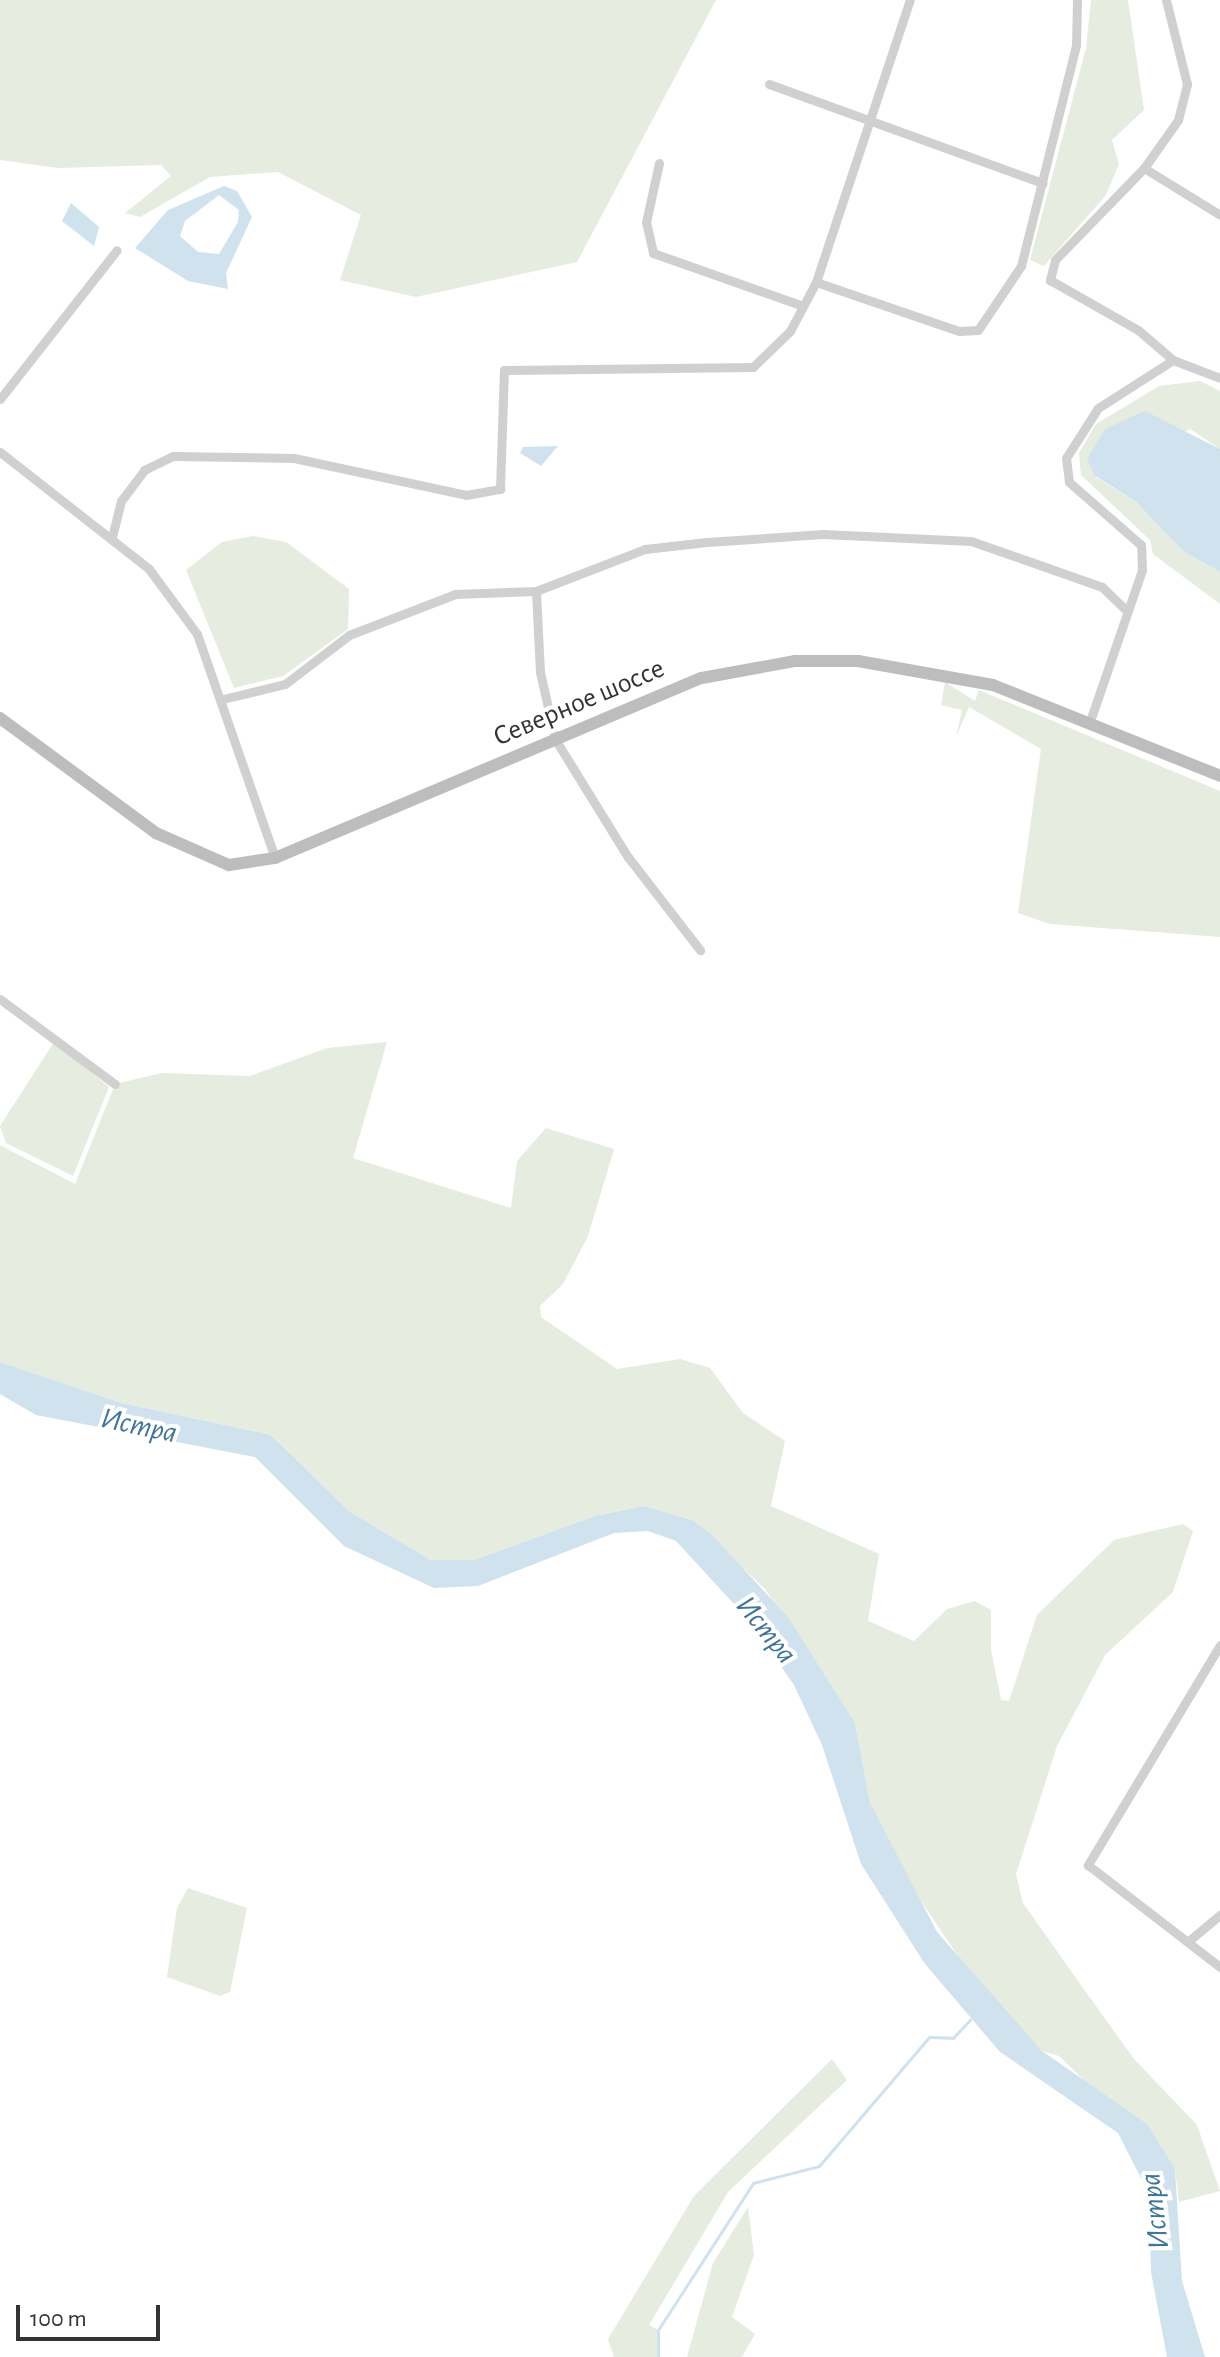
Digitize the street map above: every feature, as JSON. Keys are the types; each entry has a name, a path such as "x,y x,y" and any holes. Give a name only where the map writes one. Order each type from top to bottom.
{"main road":[{"name":"Северное шоссе","path":"0,718 187,852 229,865 275,858 702,678 795,661 935,670 1090,721 1220,776"}],"street":[{"path":"112,537 121,501 144,470 173,456 294,458 399,485 466,495 500,489 504,370 753,367 790,331 801,305 816,282 866,122 910,0"},
{"path":"816,282 959,331 978,330 1021,266 1076,45 1077,0"},
{"path":"1166,0 1187,84 1178,120 1144,168 1055,260 1050,280 1138,330 1173,360 1220,378"},
{"path":"769,84 866,122 1043,183"},
{"path":"659,163 646,222 653,253 801,305"},
{"path":"1144,168 1220,215"},
{"path":"0,399 117,250"},
{"path":"1090,721 1142,570 1141,545 1069,482 1066,458 1098,408 1173,360"},
{"path":"0,452 149,569 197,634 223,699 275,858"},
{"path":"223,699 285,684 349,635 455,594 536,591 645,549 823,534 923,534 971,541 1077,576 1127,611"},
{"path":"536,591 540,672 555,739 628,857 700,950"},
{"path":"0,999 115,1084"},
{"path":"1220,1645 1088,1865 1191,1939 1220,1967"},
{"path":"1191,1939 1220,1915"}],"shaded area":[{"path":"0,0 716,0 577,262 416,297 340,280 361,215 278,172 210,177 140,217 125,213 171,176 161,165 58,168 0,160"},
{"path":"1091,0 1128,0 1144,110 1112,140 1119,164 1106,195 1044,266 1030,260 1086,48"},
{"path":"1200,381 1220,391 1220,449 1190,429 1095,477 1135,501 1183,551 1220,572 1220,604 1153,554 1150,540 1081,475 1079,453 1096,424 1159,386"},
{"path":"253,536 286,542 349,589 348,629 283,676 234,688 186,570 222,542"},
{"path":"945,682 975,701 979,690 1220,791 1220,937 1050,924 1018,913 1041,749 969,707 956,737 962,710 941,705"},
{"path":"54,1042 109,1087 73,1176 6,1143 0,1126"},
{"path":"387,1042 353,1158 511,1208 517,1161 546,1128 614,1149 588,1236 563,1284 540,1306 541,1317 617,1369 680,1359 710,1368 743,1413 785,1441 771,1506 879,1554 868,1621 914,1641 947,1609 975,1601 991,1610 991,1650 1001,1700 1009,1701 1037,1615 1114,1540 1183,1524 1193,1531 1173,1592 1105,1655 1057,1746 1016,1874 1023,1903 1134,2059 1197,2125 1220,2191 1179,2202 1175,2169 1059,2056 1042,2051 970,1974 897,1865 870,1803 855,1723 765,1589 692,1520 644,1506 595,1516 474,1560 431,1560 350,1512 271,1435 122,1403 0,1362 0,1145 75,1184 115,1084 162,1073 250,1076 327,1048"},
{"path":"188,1888 247,1908 230,1992 220,1996 167,1977 177,1908"},
{"path":"832,2059 847,2080 728,2192 649,2325 658,2330 658,2357 614,2357 608,2339 694,2196"},
{"path":"748,2207 754,2255 732,2317 755,2334 742,2357 687,2357 713,2263"}],"water":[{"path":"224,186 237,191 252,217 226,273 228,289 188,281 135,248 168,210","holes":["219,195 239,210 238,222 219,254 198,252 180,236 185,221"]},
{"path":"71,203 99,227 94,246 62,221"},
{"path":"1145,411 1220,449 1220,572 1183,551 1135,501 1095,476 1087,459 1105,429"},
{"path":"558,446 541,466 520,453 523,447"},
{"name":"Истра","path":"0,1362 122,1403 271,1435 350,1512 431,1560 474,1560 595,1516 644,1506 692,1520 712,1535 788,1617 855,1723 870,1803 937,1932 1042,2051 1147,2124 1175,2169 1182,2281 1205,2357 1167,2357 1151,2272 1149,2194 1118,2133 1000,2052 925,1964 861,1864 822,1745 794,1685 746,1617 676,1541 648,1531 614,1533 478,1586 434,1588 344,1546 255,1457 36,1415 0,1394"}],"waterway":[{"path":"658,2357 658,2330 753,2183 819,2166 929,2037 953,2038 970,2020"}]}
